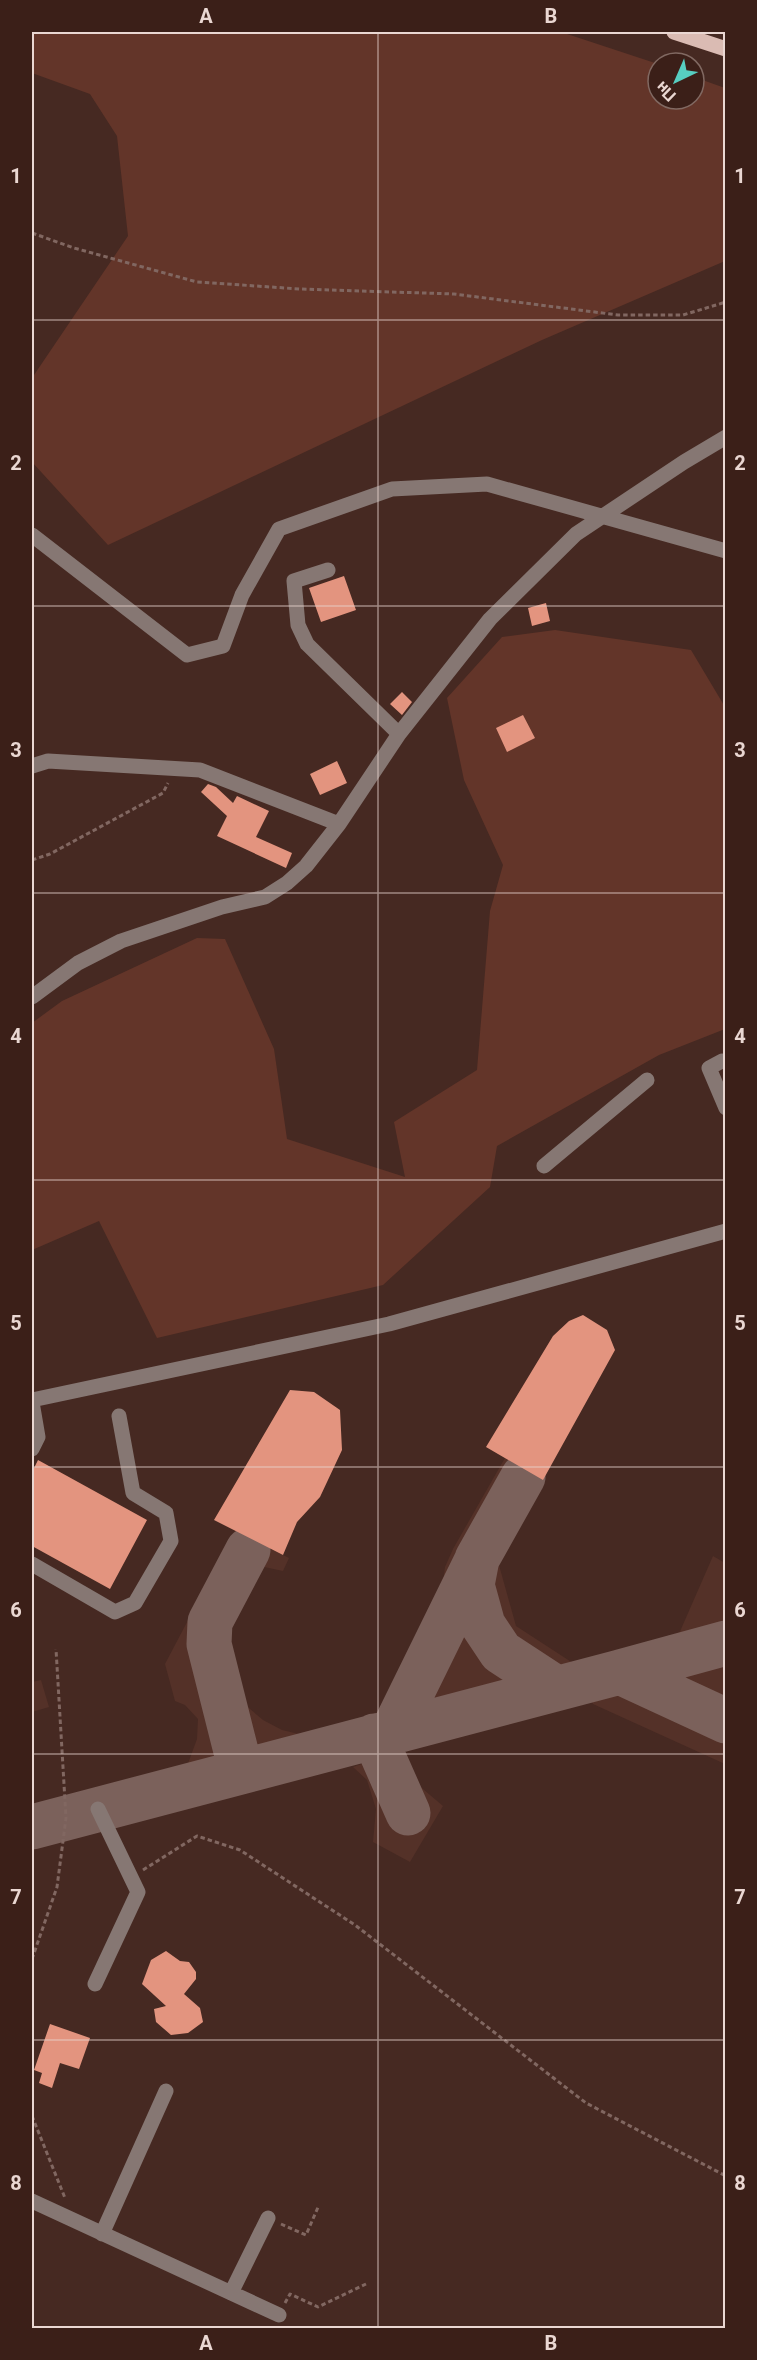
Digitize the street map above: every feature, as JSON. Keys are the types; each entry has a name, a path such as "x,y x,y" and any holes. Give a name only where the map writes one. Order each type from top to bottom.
{"main road":[{"path":"674,32 726,49"}],"lane":[{"path":"32,997 78,963 121,941 222,907 265,897 287,883 306,866 339,824 399,734 490,619 576,534 726,437"},
{"path":"32,535 187,655 223,646 242,595 279,530 392,489 488,484 726,550"},
{"path":"328,570 294,581 298,625 307,644 399,734"},
{"path":"32,766 48,761 200,770 339,824"},
{"path":"722,1061 709,1068 726,1108"},
{"path":"544,1166 647,1080"},
{"path":"32,1449 38,1437 32,1401 389,1324 726,1231"},
{"path":"32,1564 115,1612 135,1603 171,1541 166,1513 133,1493 119,1416"},
{"path":"95,1984 138,1892 99,1809"},
{"path":"102,2234 166,2091"},
{"path":"32,2201 279,2315"},
{"path":"231,2293 268,2218"}],"path":[{"path":"32,233 74,248 197,282 300,289 454,294 618,315 683,315 726,302"},
{"path":"32,860 50,854 163,793 176,768"},
{"path":"32,1959 57,1887 66,1818 56,1649"},
{"path":"131,1877 197,1836 240,1850 355,1925 585,2103 726,2176"},
{"path":"32,2116 74,2221"},
{"path":"268,2218 306,2235 319,2205"},
{"path":"279,2315 290,2295 318,2307 366,2284"}],"shaded area":[{"path":"32,32 561,32 646,60 646,111 706,111 706,81 725,88 725,261 542,340 108,545 32,462 32,378 128,236 117,136 90,94 32,73"},
{"path":"555,630 691,650 725,707 725,1029 659,1055 497,1146 490,1187 383,1285 157,1338 99,1221 32,1250 32,1023 62,1001 197,938 225,939 274,1049 287,1139 405,1177 394,1122 477,1070 490,911 503,865 464,780 447,698 502,637"},
{"path":"505,1458 535,1475 497,1558 516,1626 579,1667 678,1636 713,1556 725,1563 725,1764 593,1704 578,1667 392,1712 450,1599 443,1583 445,1567 453,1549"},
{"path":"235,1531 289,1558 283,1571 255,1565 220,1635 244,1704 263,1720 282,1730 307,1736 186,1769 197,1739 198,1719 185,1705 175,1701 165,1664"},
{"path":"41,1680 49,1707 32,1712 32,1682"},
{"path":"405,1749 397,1767 443,1806 410,1862 373,1842 376,1809 367,1780 353,1767"}],"building":[{"path":"344,576 356,610 321,622 309,588"},
{"path":"546,603 550,621 532,626 528,608"},
{"path":"402,692 412,702 402,715 390,704"},
{"path":"523,715 535,738 507,752 496,728"},
{"path":"337,761 347,783 320,795 310,774"},
{"path":"208,784 216,787 233,803 237,796 269,811 256,837 292,853 286,868 217,836 227,816 201,792"},
{"path":"583,1315 607,1330 615,1350 543,1480 486,1447 553,1336 569,1321"},
{"path":"290,1390 314,1392 340,1410 342,1450 320,1497 297,1522 283,1555 214,1520"},
{"path":"38,1460 147,1520 110,1589 32,1546 32,1472"},
{"path":"166,1951 180,1961 189,1962 196,1972 196,1979 184,1994 200,2008 203,2022 188,2033 171,2035 156,2022 154,2009 166,2006 142,1984 151,1960"},
{"path":"50,2024 90,2038 79,2069 60,2063 52,2088 39,2083 42,2073 34,2070"}],"taxiway":[{"path":"523,1477 477,1559 472,1585 483,1625 501,1652 556,1688"},
{"path":"241,1771 209,1644 210,1622 248,1550"},
{"path":"393,1731 476,1562"},
{"path":"620,1672 726,1643"},
{"path":"32,1827 620,1672 726,1721"},
{"path":"374,1736 408,1813"}]}
